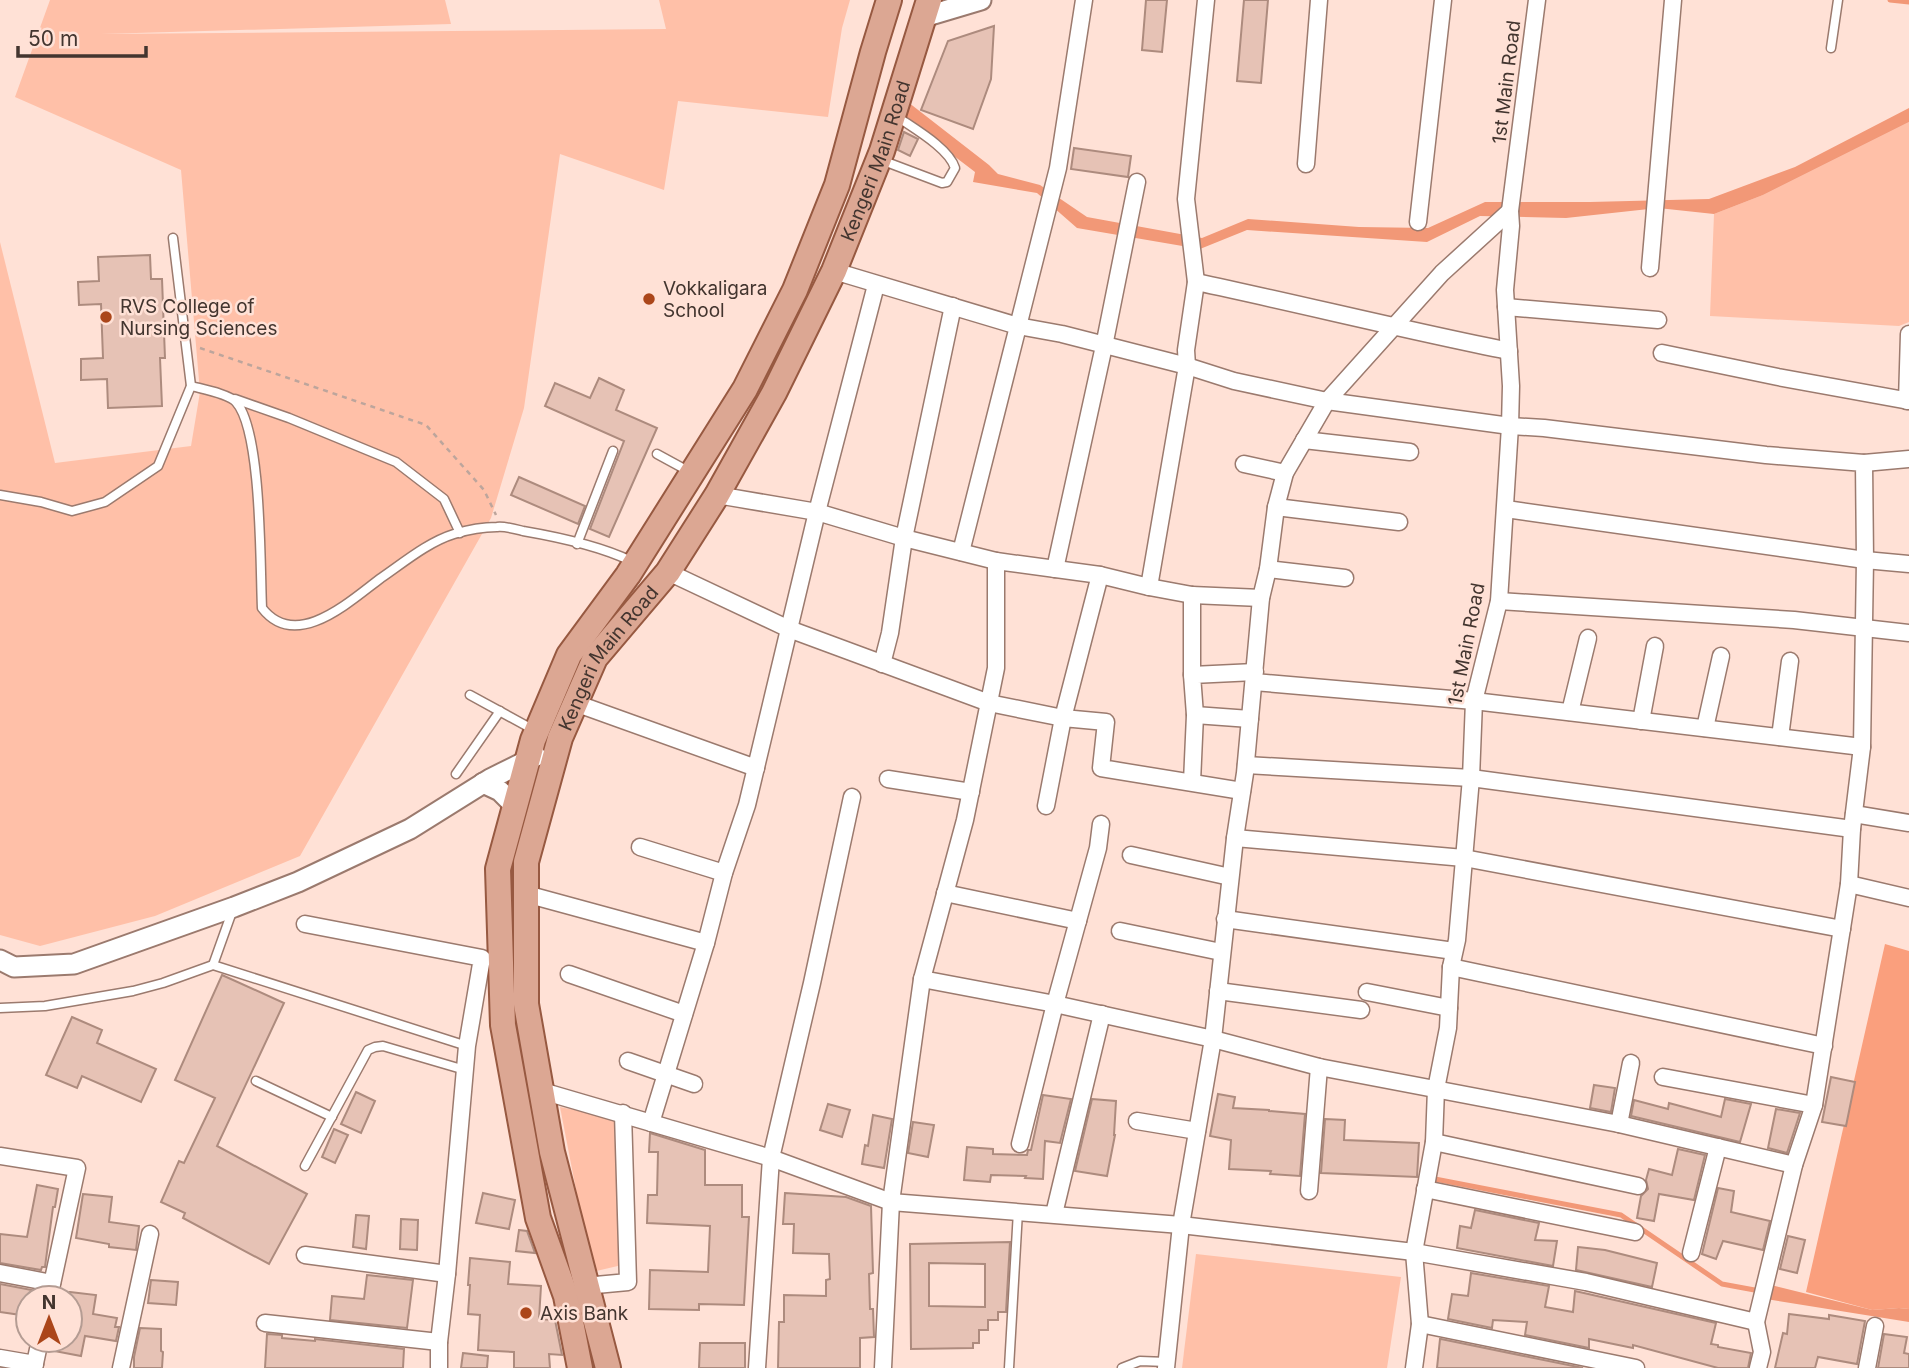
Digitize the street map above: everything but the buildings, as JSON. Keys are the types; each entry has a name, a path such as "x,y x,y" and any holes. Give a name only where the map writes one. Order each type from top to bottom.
{"main road":[{"path":"873,0 867,18 873,52"},
{"name":"Kengeri Main Road","path":"580,1368 566,1296 538,1218 491,956 498,869 528,759 569,655 635,564 745,389 795,290 837,185 889,0"},
{"name":"Kengeri Main Road","path":"608,1368 552,1152 526,1004 526,862 559,738 595,658 668,572 718,495 774,393 834,271 879,159 926,8"}],"street":[{"path":"926,8 981,0"},
{"path":"961,552 1058,168 1084,0"},
{"path":"1149,587 1187,366 1186,351 1196,282 1186,199 1206,0"},
{"path":"1306,164 1320,0"},
{"path":"1418,222 1443,0"},
{"name":"1st Main Road","path":"1415,1368 1420,1324 1414,1252 1434,1142 1436,1089 1448,1028 1452,959 1457,940 1471,778 1474,701 1499,601 1511,386 1505,290 1510,211 1537,0"},
{"path":"1650,268 1673,0"},
{"path":"1055,569 1137,182"},
{"path":"1166,1365 1181,1225 1213,1039 1230,877 1246,765 1261,598 1268,569 1276,507 1286,473 1327,401 1442,273 1510,211"},
{"path":"834,271 1018,326 1062,334 1234,381 1327,401 1510,426 1558,429 1766,455 1864,463 1909,458"},
{"path":"1196,282 1508,351"},
{"path":"652,1123 724,873 747,805 817,512 876,285"},
{"path":"883,664 904,538 953,306"},
{"path":"1506,307 1658,320"},
{"path":"1662,353 1908,401 1909,334"},
{"path":"1304,440 1410,452"},
{"path":"1758,1368 1762,1352 1756,1322 1794,1165 1814,1105 1849,884 1862,747 1864,463"},
{"path":"1244,464 1286,473"},
{"path":"718,495 817,512 904,538 996,561 1100,575 1192,595 1261,598"},
{"path":"1276,507 1399,522"},
{"path":"1506,509 1909,564"},
{"path":"883,1368 891,1202 922,979 971,792 996,668 996,561"},
{"path":"1268,569 1345,578"},
{"path":"668,572 789,629 989,703 1063,718 1105,722 1101,768 1242,791"},
{"path":"1046,806 1063,718 1100,575"},
{"path":"1192,595 1195,716 1192,782"},
{"path":"1499,601 1794,620 1909,633"},
{"path":"1570,712 1588,638"},
{"path":"1641,721 1655,646"},
{"path":"1705,729 1721,656"},
{"path":"1780,737 1790,661"},
{"path":"1192,675 1254,677 1862,747"},
{"path":"575,703 756,768"},
{"path":"1195,716 1250,719"},
{"path":"0,960 14,967 74,964 234,907 298,882 410,829 483,783 528,759 556,750"},
{"path":"1246,765 1471,778 1853,822 1909,823"},
{"path":"888,779 971,792"},
{"path":"483,783 500,791 515,806"},
{"path":"757,1368 771,1158 852,797"},
{"path":"1020,1144 1098,848 1101,824"},
{"path":"1235,838 1464,859 1842,929"},
{"path":"640,847 724,873"},
{"path":"1132,855 1230,877"},
{"path":"1849,884 1909,898"},
{"path":"945,893 1078,921"},
{"path":"526,894 706,943"},
{"path":"1225,919 1452,959 1824,1046"},
{"path":"305,924 491,956 467,1046 439,1342 439,1368"},
{"path":"1120,930 1222,953"},
{"path":"569,974 684,1014"},
{"path":"922,979 1102,1014 1320,1067 1619,1124 1794,1165"},
{"path":"1218,991 1361,1010"},
{"path":"1367,992 1449,1008"},
{"path":"1054,1214 1102,1014"},
{"path":"628,1060 694,1084"},
{"path":"1619,1124 1631,1063"},
{"path":"1310,1191 1320,1067"},
{"path":"1663,1077 1814,1105"},
{"path":"542,1091 771,1158 891,1202 1181,1225 1414,1252 1586,1282 1756,1322"},
{"path":"586,1286 628,1282 623,1114"},
{"path":"1137,1121 1197,1132"},
{"path":"1434,1142 1638,1186"},
{"path":"1691,1253 1718,1147"},
{"path":"0,1156 77,1168 52,1284"},
{"path":"1425,1189 1635,1232"},
{"path":"121,1368 150,1234"},
{"path":"304,1255 447,1274"},
{"path":"0,1273 33,1284"},
{"path":"265,1323 439,1342"},
{"path":"1420,1324 1636,1368"},
{"path":"1867,1368 1874,1326"},
{"path":"0,1358 34,1366"}],"lane":[{"path":"1831,48 1838,0"},
{"path":"879,159 942,183 947,182 954,168 952,161 940,149 894,114"},
{"path":"0,495 41,502 72,512 105,502 158,466 191,386 173,238"},
{"path":"191,386 289,418 396,462 444,499 460,533"},
{"path":"234,399 243,412 249,432 258,502 262,608 282,624 302,625 327,616 432,544 460,533 499,526 577,544 619,556 635,564"},
{"path":"577,544 613,451"},
{"path":"657,454 692,473"},
{"path":"470,695 537,732"},
{"path":"456,774 500,711"},
{"path":"214,965 234,907"},
{"path":"0,1008 45,1006 133,991 163,984 214,965 467,1046"},
{"path":"305,1166 368,1051 383,1046 465,1070"},
{"path":"256,1081 332,1117"},
{"path":"1009,1368 1018,1211"},
{"path":"1122,1368 1140,1361 1166,1365"}],"path":[{"path":"187,343 426,425 484,490 499,526"}],"shaded area":[{"path":"50,0 445,0 451,24 101,34 666,29 659,0 850,0 842,28 828,117 678,101 664,190 560,154 524,408 491,518 300,856 155,916 40,946 0,935 0,242 55,463 191,446 200,392 181,170 15,97"},
{"path":"904,99 998,174 1040,185 1087,217 1202,238 1248,219 1359,227 1428,228 1485,202 1709,199 1795,167 1909,108 1909,122 1763,195 1714,214 1658,208 1566,218 1480,216 1427,242 1247,230 1200,249 1077,228 1037,193 973,182 975,172 899,114"},
{"path":"1909,122 1909,322 1899,326 1710,316 1714,214 1763,195"},
{"path":"1885,944 1909,951 1909,1309 1872,1310 1806,1292"},
{"path":"560,1107 614,1118 622,1265 592,1272"},
{"path":"1196,1254 1401,1277 1387,1368 1182,1368"},
{"path":"1771,1285 1872,1310 1909,1309 1909,1322 1766,1299"}],"waterway":[{"path":"1890,0 1909,2"},
{"path":"1435,1179 1621,1215 1722,1284 1760,1291"}],"place":[{"name":"Vokkaligara School","path":"649,299"},
{"name":"RVS College of Nursing Sciences","path":"106,317"},
{"name":"Axis Bank","path":"526,1313"}]}
